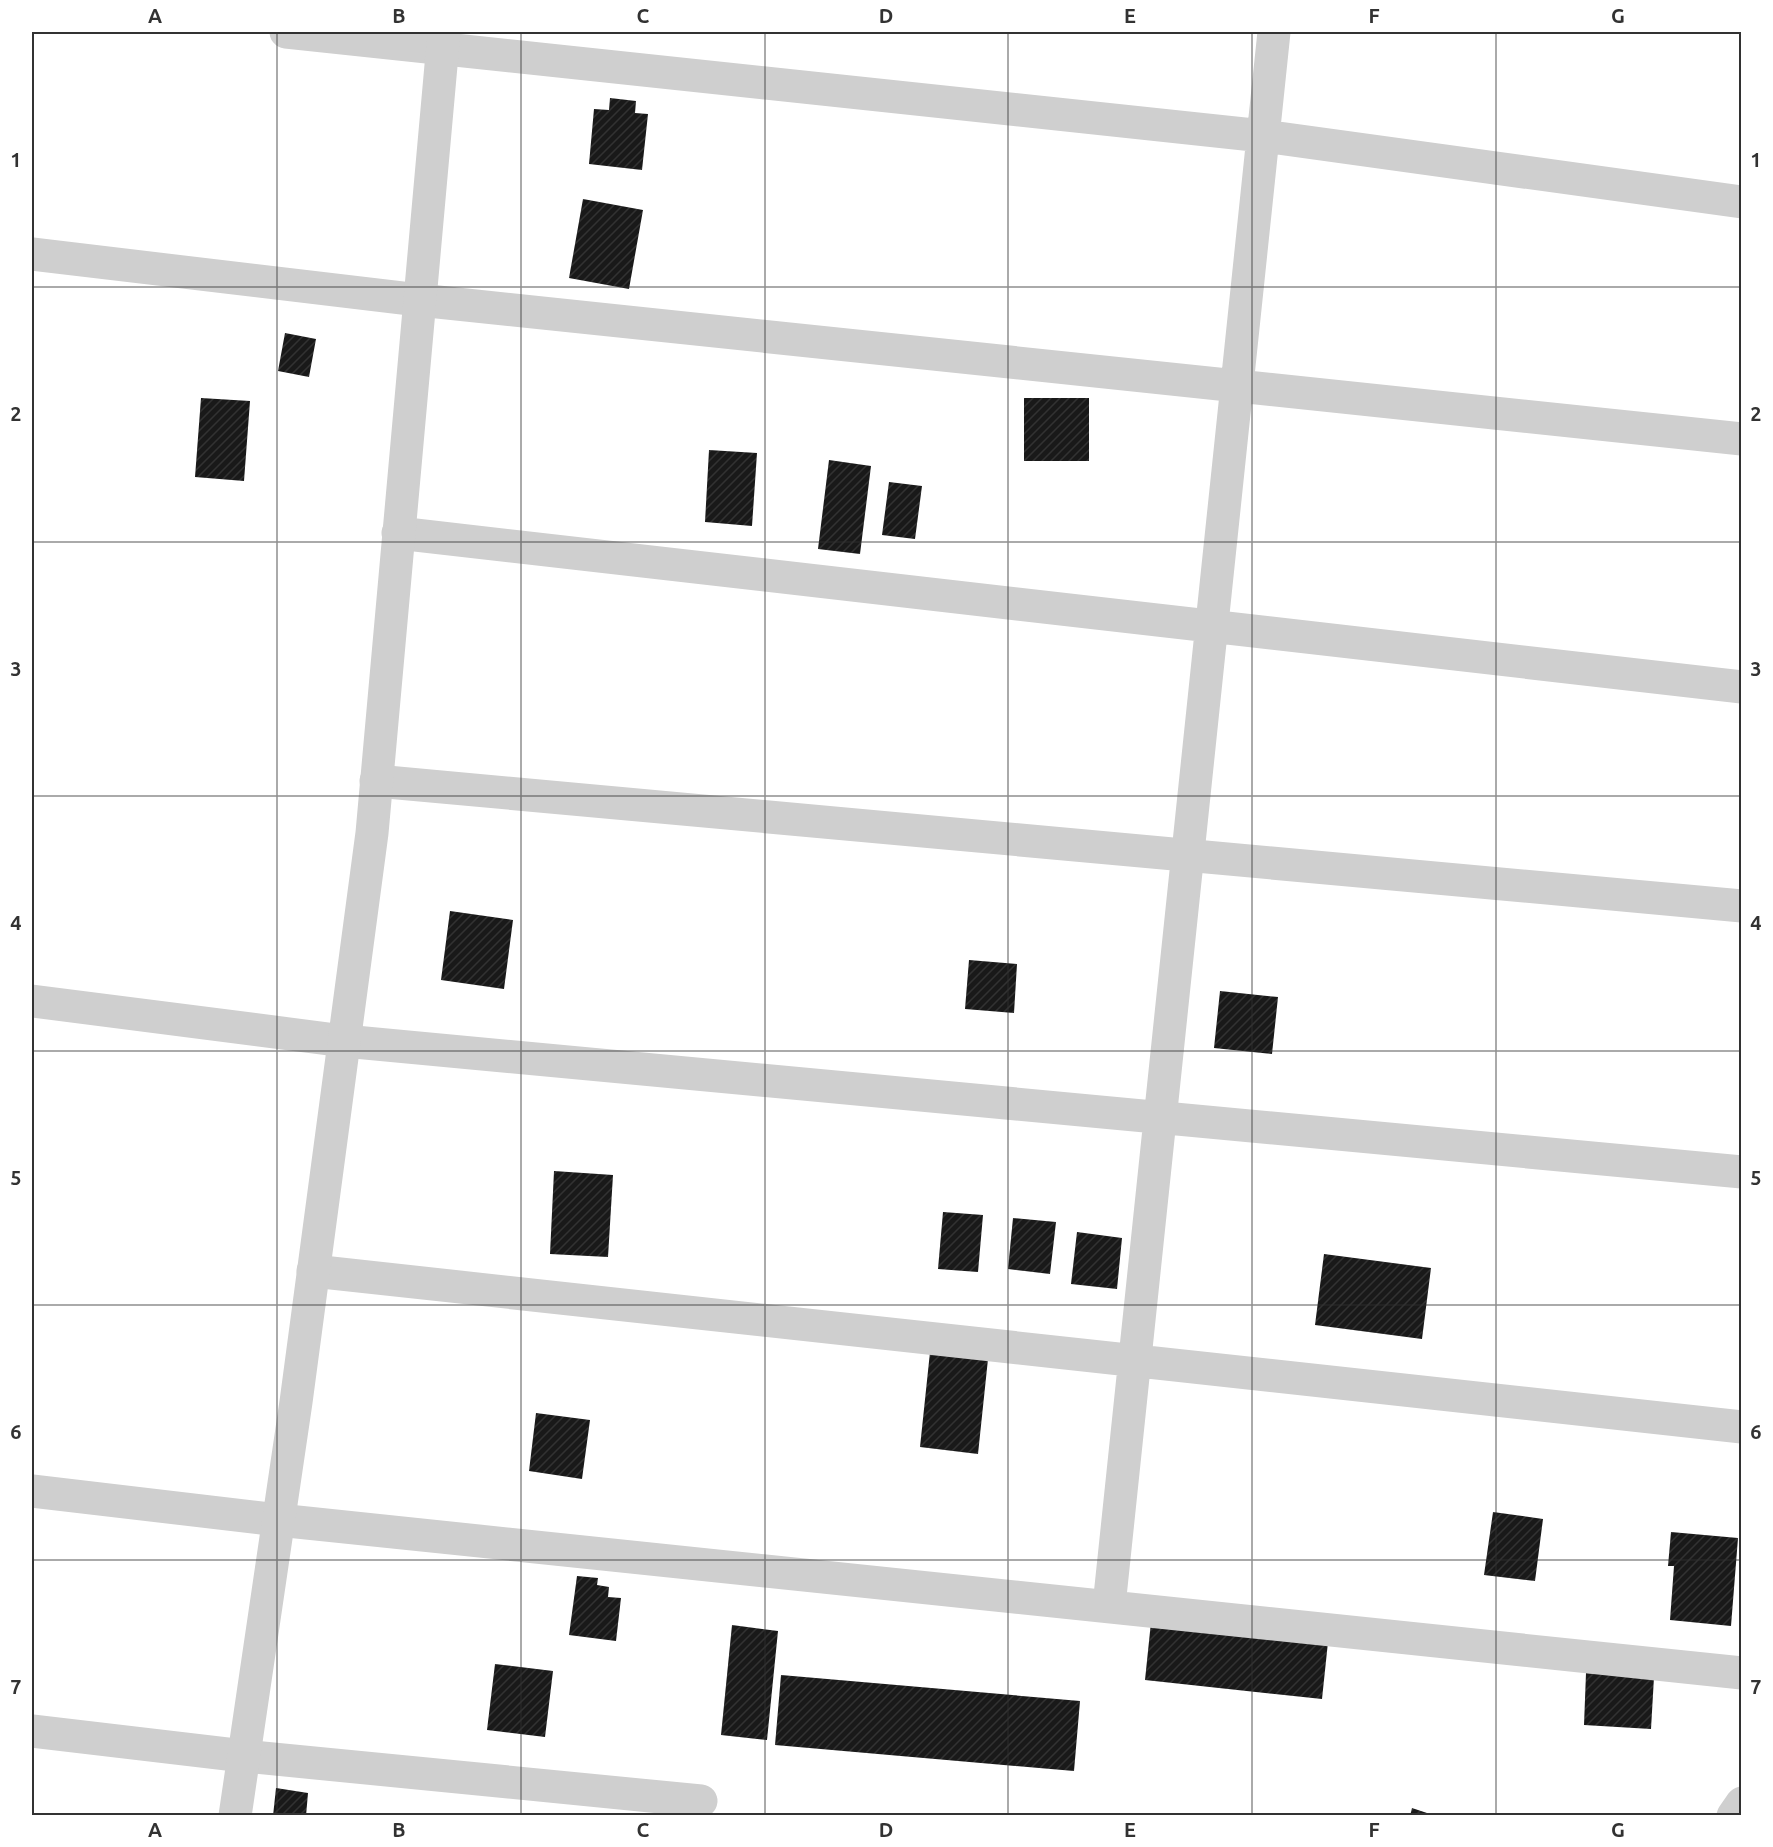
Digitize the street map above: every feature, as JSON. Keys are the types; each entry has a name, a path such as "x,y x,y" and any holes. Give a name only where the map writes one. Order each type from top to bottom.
{"street":[{"path":"286,32 443,39 1263,136 1742,202"},
{"path":"1109,1606 1274,32"},
{"path":"235,1815 313,1271 372,833 443,39"},
{"path":"32,254 419,300 1742,439"},
{"path":"398,533 1742,687"},
{"path":"376,781 1742,906"},
{"path":"32,1001 344,1041 1742,1172"},
{"path":"313,1271 1742,1427"},
{"path":"32,1491 278,1520 1742,1673"},
{"path":"32,1731 244,1756 701,1801"},
{"path":"1733,1815 1742,1803"}],"building":[{"path":"610,98 636,101 635,113 648,114 642,170 589,164 594,109 609,110"},
{"path":"583,199 643,210 629,289 569,278"},
{"path":"285,333 316,339 309,377 278,371"},
{"path":"201,398 250,401 244,481 195,477"},
{"path":"1024,398 1089,398 1089,461 1024,461"},
{"path":"709,450 757,453 752,526 705,522"},
{"path":"829,460 871,466 860,554 818,549"},
{"path":"889,482 922,486 915,539 882,535"},
{"path":"450,911 513,920 504,989 441,980"},
{"path":"969,960 1017,964 1014,1013 965,1009"},
{"path":"1220,991 1278,997 1272,1054 1214,1048"},
{"path":"554,1171 613,1175 608,1257 550,1254"},
{"path":"943,1212 983,1215 978,1272 938,1269"},
{"path":"1013,1218 1056,1222 1050,1274 1008,1269"},
{"path":"1077,1232 1122,1238 1117,1289 1071,1284"},
{"path":"1324,1254 1431,1268 1422,1339 1315,1325"},
{"path":"930,1352 988,1359 978,1454 920,1447"},
{"path":"536,1413 590,1420 582,1479 529,1471"},
{"path":"1493,1512 1543,1519 1535,1581 1484,1575"},
{"path":"1671,1532 1738,1538 1731,1626 1670,1620 1674,1566 1668,1566"},
{"path":"577,1576 598,1578 597,1585 609,1587 608,1597 621,1598 616,1641 569,1635"},
{"path":"1151,1622 1328,1642 1322,1699 1145,1680"},
{"path":"732,1625 778,1631 767,1740 721,1735"},
{"path":"495,1664 553,1671 545,1737 487,1730"},
{"path":"1586,1673 1654,1677 1651,1729 1584,1725"},
{"path":"781,1675 1080,1701 1074,1771 775,1745"},
{"path":"276,1788 308,1793 306,1816 273,1816"},
{"path":"1412,1808 1433,1815 1433,1816 1410,1816"}]}
